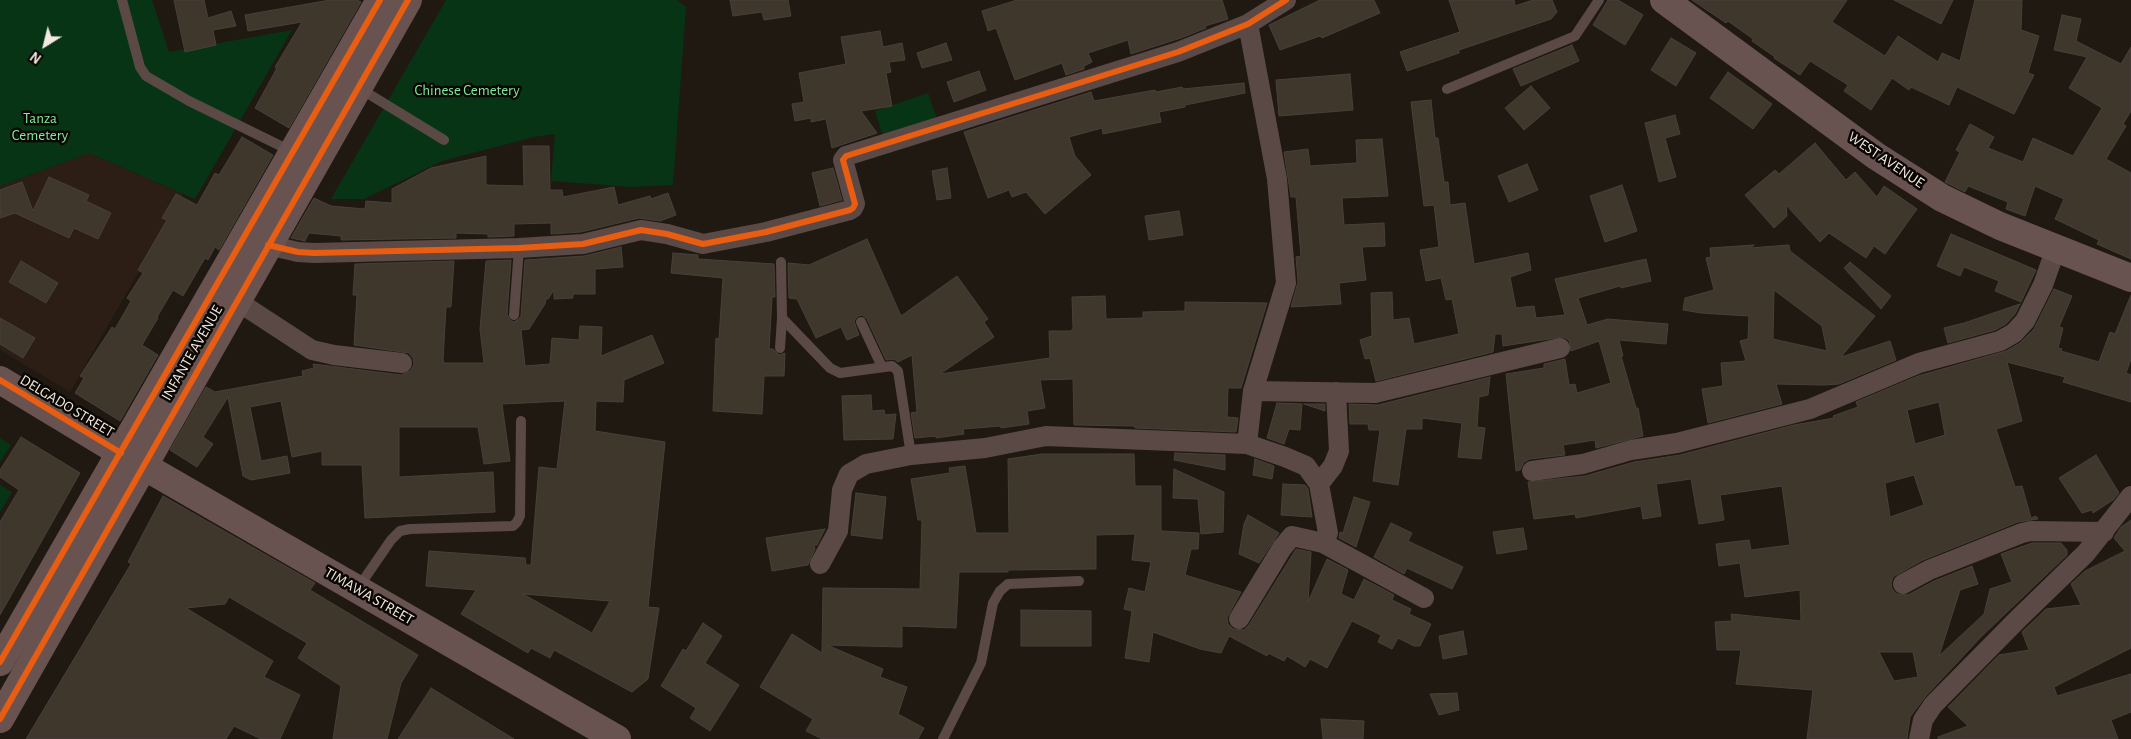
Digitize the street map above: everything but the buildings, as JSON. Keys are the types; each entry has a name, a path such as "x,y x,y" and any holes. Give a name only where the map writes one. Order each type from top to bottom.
{"main road":[{"name":"INFANTE AVENUE","path":"0,719 81,549 132,459 248,233 292,151 380,0"},
{"name":"INFANTE AVENUE","path":"132,459 236,301 408,0"},
{"name":"WEST AVENUE","path":"1664,0 1876,156 1942,198 2000,226 2131,278"},
{"name":"DELGADO STREET","path":"0,380 132,459"},
{"name":"TIMAWA STREET","path":"132,459 618,739"},
{"name":"INFANTE AVENUE","path":"0,662 81,549"}],"street":[{"path":"268,244 298,252 314,253 519,248 583,244 641,230 667,234 703,244 766,232 850,210 855,204 843,160 846,156 1178,52 1248,24 1286,0"},
{"path":"1247,444 1252,391 1286,283 1277,179 1248,24"},
{"path":"1532,472 1583,464 1631,450 1677,443 1810,409 1919,363 2000,340 2014,333 2025,321 2043,285 2056,248"},
{"path":"236,301 312,350 334,355 402,363"},
{"path":"1252,391 1376,393 1560,348"},
{"path":"1319,484 1333,466 1339,451 1336,392"},
{"path":"820,564 838,531 842,490 849,474 866,464 911,454 985,448 1046,436 1247,444 1285,456 1306,466 1319,484 1328,533 1323,543"},
{"path":"1919,739 1923,720 1934,705 2086,552 2104,532 2131,496"},
{"path":"1903,584 1929,570 2032,531 2104,532"},
{"path":"1238,619 1282,548 1292,536 1323,543 1424,598"}],"lane":[{"path":"122,0 140,67 146,76 189,101 292,151"},
{"path":"1447,89 1575,36 1598,0"},
{"path":"358,88 444,140"},
{"path":"514,315 519,248"},
{"path":"780,348 782,262"},
{"path":"782,318 830,368 840,373 892,366 898,371 911,454"},
{"path":"861,322 882,367"},
{"path":"357,589 400,531 410,529 513,526 517,522 520,516 521,421"},
{"path":"943,739 981,663 993,603 1000,592 1008,584 1079,581"}],"shaded area":[{"path":"89,153 183,194 70,392 0,350 0,186"}],"green space":[{"name":"Tanza Cemetery","path":"0,0 152,0 169,52 292,30 195,199 89,153 0,186"},
{"name":"Chinese Cemetery","path":"446,0 677,0 686,7 673,185 632,187 551,181 555,134 534,137 442,161 364,199 331,199"},
{"path":"928,93 938,122 884,140 875,111"},
{"path":"0,438 11,445 0,462"},
{"path":"0,485 12,492 0,512"}],"cycle path":[{"path":"0,662 380,0"},
{"path":"0,719 408,0"},
{"path":"268,245 298,252 314,253 519,248 583,244 641,230 667,234 703,244 766,232 853,208 855,204 843,160 846,156 1178,52 1248,24 1286,0"},
{"path":"0,380 121,453"}]}
